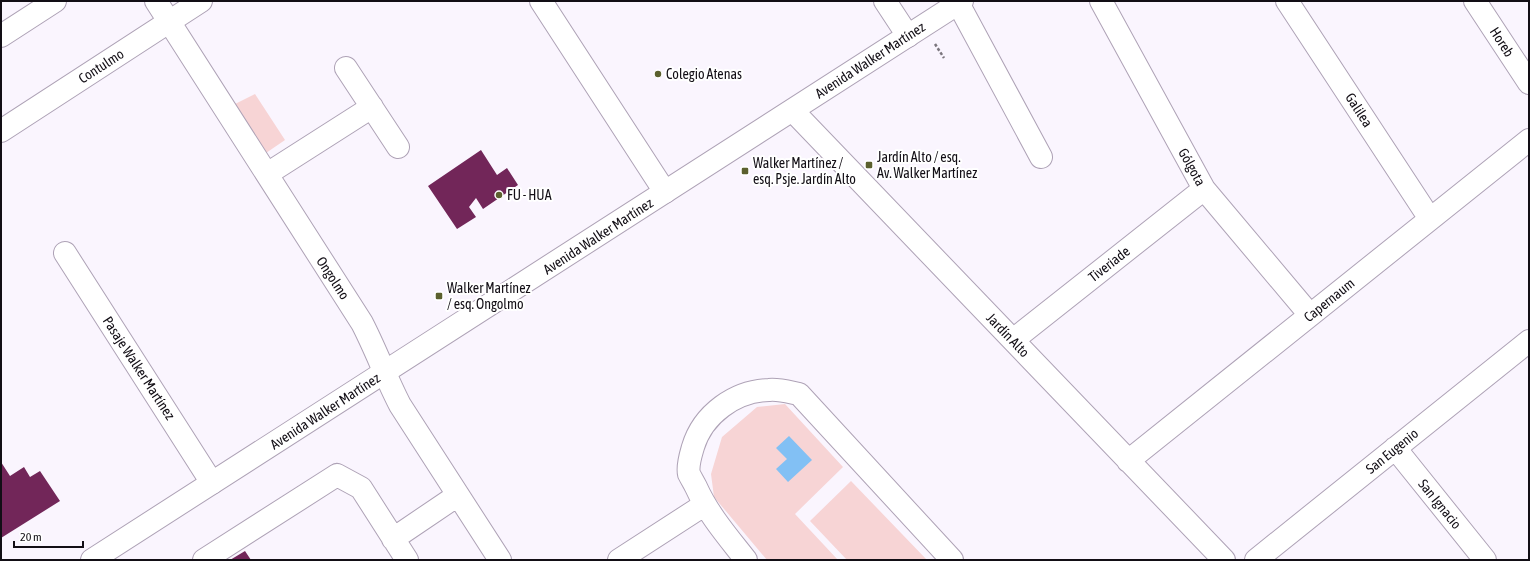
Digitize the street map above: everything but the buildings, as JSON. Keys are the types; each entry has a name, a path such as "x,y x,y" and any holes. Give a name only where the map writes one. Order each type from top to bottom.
{"street":[{"path":"1,36 55,1"},
{"name":"Ongolmo","path":"156,1 362,323 400,405 500,560"},
{"name":"Contulmo","path":"1,131 201,1"},
{"path":"541,1 665,192"},
{"path":"885,1 908,36"},
{"name":"Gólgota","path":"1100,1 1204,189 1310,315"},
{"name":"Galilea","path":"1287,1 1430,219"},
{"name":"Horeb","path":"1475,1 1529,83"},
{"path":"960,2 1041,157"},
{"name":"Avenida Walker Martínez","path":"92,560 960,2"},
{"path":"346,68 398,147"},
{"path":"267,174 372,107"},
{"name":"Jardín Alto","path":"793,110 1224,560"},
{"name":"Capernaum","path":"1128,461 1529,140"},
{"name":"Tiveriade","path":"1013,340 1204,189"},
{"name":"Pasaje Walker Martínez","path":"65,253 212,483"},
{"name":"San Eugenio","path":"1256,560 1395,448 1526,350"},
{"path":"746,560 704,505 689,473 691,456 695,440 703,426 714,413 727,403 740,396 754,391 769,390 799,394 952,560"},
{"name":"San Ignacio","path":"1395,448 1485,560"},
{"path":"204,560 337,474 361,488 407,560"},
{"path":"393,539 458,495"},
{"path":"619,560 704,505"}],"shaded area":[{"path":"255,94 285,140 266,153 235,104"},
{"path":"785,404 843,467 795,514 838,560 767,560 714,497 711,474 722,437 757,407"},
{"path":"851,481 927,560 847,560 810,521"}],"water":[{"path":"789,436 812,460 788,482 776,469 787,459 776,448"}],"place":[{"name":"Colegio Atenas","path":"658,74"},
{"name":"Jardín Alto / esq. Av. Walker Martínez","path":"869,165"},
{"name":"Walker Martínez / esq. Psje. Jardín Alto","path":"745,171"},
{"name":"FU - HUA","path":"499,195"},
{"name":"Walker Martínez / esq. Ongolmo","path":"439,296"}]}
